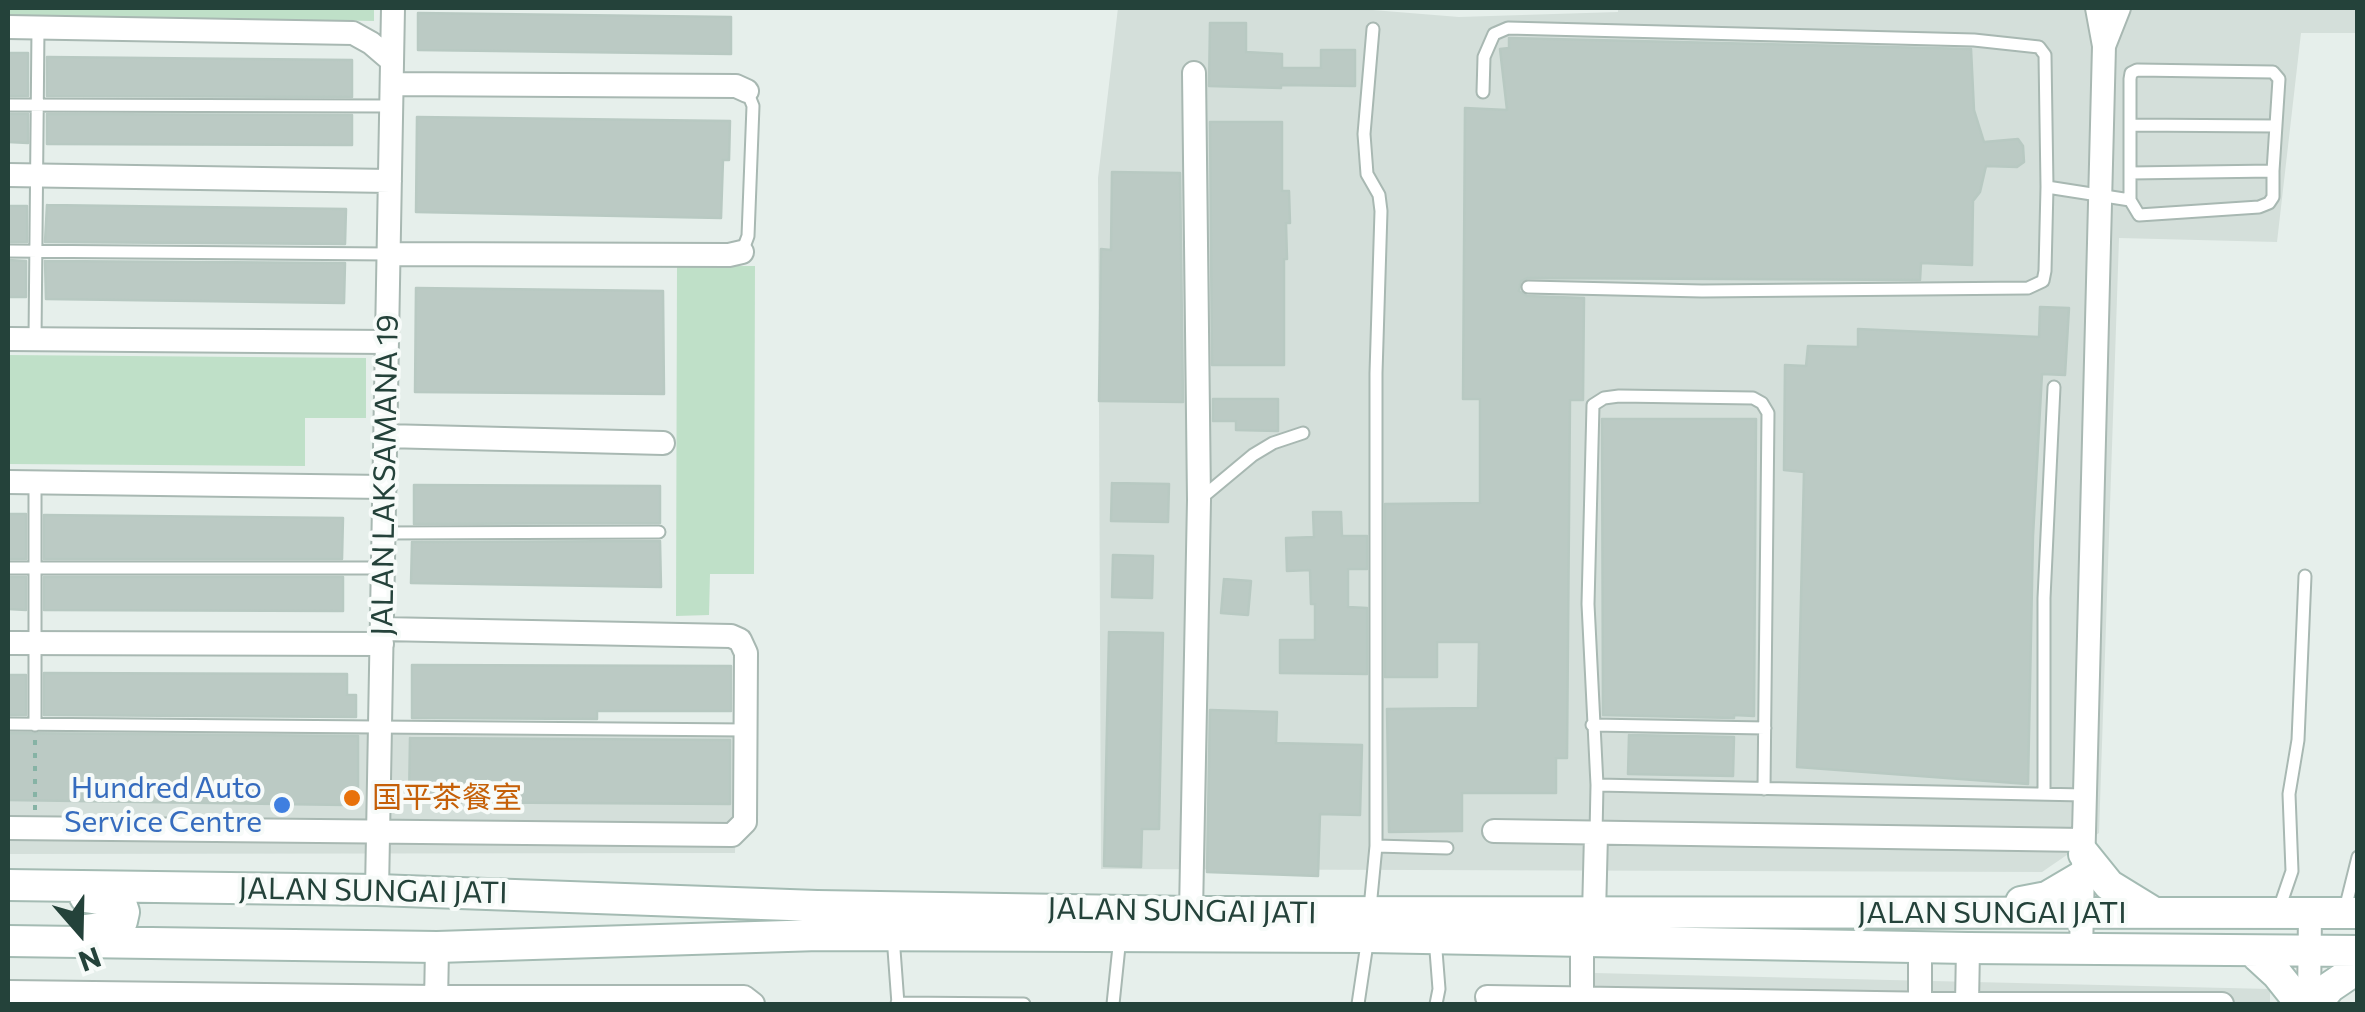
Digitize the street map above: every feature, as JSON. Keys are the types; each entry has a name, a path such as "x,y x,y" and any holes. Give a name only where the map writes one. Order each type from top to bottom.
{"main road":[{"path":"1969,914 2046,897 2083,857 2108,886 2153,912"},
{"name":"JALAN SUNGAI JATI","path":"8,886 370,890 817,906 1190,912 1369,925 1588,928 1920,947 2358,951"},
{"path":"8,886 114,901 124,912 122,921 115,926 8,940"},
{"path":"365,944 268,927 262,916 269,904 370,890"},
{"name":"JALAN SUNGAI JATI","path":"8,940 437,946 892,936 1120,938 1369,925 1435,938 1588,928 1969,914 2351,913"},
{"path":"2252,951 2301,1004"},
{"path":"2312,1004 2358,968"}],"street":[{"name":"JALAN LAKSAMANA 19","path":"370,890 378,832 393,8"},
{"path":"2080,950 2104,46 2097,8"},
{"path":"2104,46 2119,8"},
{"path":"8,28 353,33 371,42 392,84 736,86 747,91"},
{"path":"1190,912 1199,500 1194,74"},
{"path":"8,175 390,180"},
{"path":"388,254 742,252"},
{"path":"8,339 387,342"},
{"path":"386,436 663,443"},
{"path":"8,482 384,486"},
{"path":"8,643 382,636 731,636 740,640 746,653 745,822 732,835 8,828"},
{"path":"1494,831 2083,857"},
{"path":"1593,1002 1588,928 1596,834"},
{"path":"2310,913 2312,1004"},
{"path":"436,1001 437,946"},
{"path":"1920,947 1920,1004"},
{"path":"1967,1004 1968,948"},
{"path":"8,992 150,1000 744,996 753,1004"},
{"path":"1487,996 1593,1002 2222,1004"}],"lane":[{"path":"35,339 38,28"},
{"path":"1483,92 1484,57 1494,34 1508,28 1974,40 2039,47 2044,55 2045,271 2043,281 2028,288 1702,292 1528,288"},
{"path":"1358,1004 1376,846 1376,373 1381,211 1379,196 1367,174 1364,134 1373,29"},
{"path":"2137,70 2273,72 2278,79 2273,197 2259,207 2139,215 2130,200 2130,125 2130,79 2137,70"},
{"path":"8,106 392,84"},
{"path":"742,252 748,236 753,106 747,91"},
{"path":"2130,125 2276,126"},
{"path":"2130,173 2273,172"},
{"path":"2046,188 2130,200"},
{"path":"8,252 388,254"},
{"path":"2044,794 2044,598 2054,387"},
{"path":"1596,834 1588,604 1593,405 1604,398 1753,398 1762,403 1768,414 1764,789"},
{"path":"1199,500 1273,443 1303,434"},
{"path":"35,724 36,482"},
{"path":"384,533 659,532"},
{"path":"8,568 383,568"},
{"path":"2278,913 2292,872 2289,794 2298,740 2305,576"},
{"path":"8,724 745,730"},
{"path":"1592,725 1765,728"},
{"path":"1597,785 2084,795"},
{"path":"1376,846 1448,848"},
{"path":"2351,913 2358,858"},
{"path":"892,936 898,1004 1024,1004"},
{"path":"1113,1004 1120,938"},
{"path":"1435,938 1439,990 1436,1004"}],"path":[{"path":"34,828 35,724"}],"shaded area":[{"path":"1118,8 1348,8 1459,17 1618,12 1618,8 2357,8 2357,33 2301,33 2277,242 2119,238 2099,833 2042,872 1101,869 1098,178"},
{"path":"8,727 737,734 735,853 8,854"},
{"path":"1594,973 2270,989 2270,1004 1594,1004"}],"green space":[{"path":"8,8 374,8 374,21 8,15"},
{"path":"677,266 755,266 754,574 710,574 709,615 676,616"},
{"path":"8,355 366,358 366,418 305,418 305,466 8,464"}],"building":[{"path":"418,13 731,17 731,54 418,50"},
{"path":"1210,23 1246,23 1246,52 1282,54 1282,68 1321,68 1321,50 1355,50 1355,86 1209,86"},
{"path":"1509,38 1971,49 1974,110 1984,142 2018,139 2023,146 2024,162 2017,167 1986,166 1980,192 1973,201 1972,265 1921,263 1920,280 1521,281 1519,291 1527,296 1584,298 1583,400 1570,400 1567,758 1556,758 1556,793 1462,793 1462,831 1389,832 1387,709 1478,708 1479,642 1437,642 1437,677 1385,677 1385,504 1480,503 1480,399 1463,399 1465,108 1507,110 1500,49 1509,48"},
{"path":"8,53 28,53 28,96 8,96"},
{"path":"47,57 352,60 352,97 47,96"},
{"path":"8,114 28,114 28,143 8,142"},
{"path":"47,114 352,115 352,145 47,144"},
{"path":"417,117 730,121 729,160 723,160 721,218 416,212"},
{"path":"1210,122 1282,122 1282,191 1289,191 1290,223 1286,223 1284,259 1284,365 1212,365"},
{"path":"1112,172 1180,173 1183,402 1099,401 1101,249 1111,250"},
{"path":"47,205 346,209 345,244 45,242"},
{"path":"8,206 27,206 27,242 8,242"},
{"path":"8,260 26,261 26,297 8,297"},
{"path":"45,261 345,263 344,303 46,299"},
{"path":"416,288 663,291 664,394 415,392"},
{"path":"2040,307 2069,308 2065,375 2042,374 2033,536 2028,784 1797,767 1804,472 1784,470 1785,365 1806,366 1808,346 1858,347 1858,329 2039,337"},
{"path":"1213,399 1278,399 1278,431 1236,430 1236,421 1213,421"},
{"path":"1602,419 1756,419 1754,716 1603,715"},
{"path":"1112,483 1169,484 1168,522 1111,521"},
{"path":"414,485 660,486 660,523 414,524"},
{"path":"1313,512 1341,512 1342,536 1367,536 1367,569 1348,569 1348,607 1367,608 1367,674 1280,673 1280,640 1315,640 1310,570 1287,571 1286,538 1314,537"},
{"path":"8,514 26,514 26,559 8,559"},
{"path":"44,515 343,518 342,559 44,559"},
{"path":"660,541 661,587 411,583 412,542"},
{"path":"1113,555 1153,556 1152,598 1112,597"},
{"path":"8,577 26,577 26,610 8,609"},
{"path":"44,577 343,577 343,611 44,610"},
{"path":"1224,579 1251,581 1248,615 1221,613"},
{"path":"1109,632 1163,633 1159,829 1142,829 1141,867 1104,866"},
{"path":"412,665 731,666 731,711 597,711 597,719 412,718"},
{"path":"44,673 347,674 347,695 356,695 356,717 44,715"},
{"path":"8,675 26,675 26,715 8,715"},
{"path":"1210,710 1277,712 1276,743 1362,745 1360,815 1320,814 1318,876 1207,872"},
{"path":"8,733 358,736 358,790 345,805 8,800"},
{"path":"1629,735 1734,737 1733,776 1628,774"},
{"path":"410,738 730,740 730,804 409,802"}],"place":[{"name":"国平茶餐室","path":"352,798"},
{"name":"Hundred Auto Service Centre","path":"282,805"}]}
